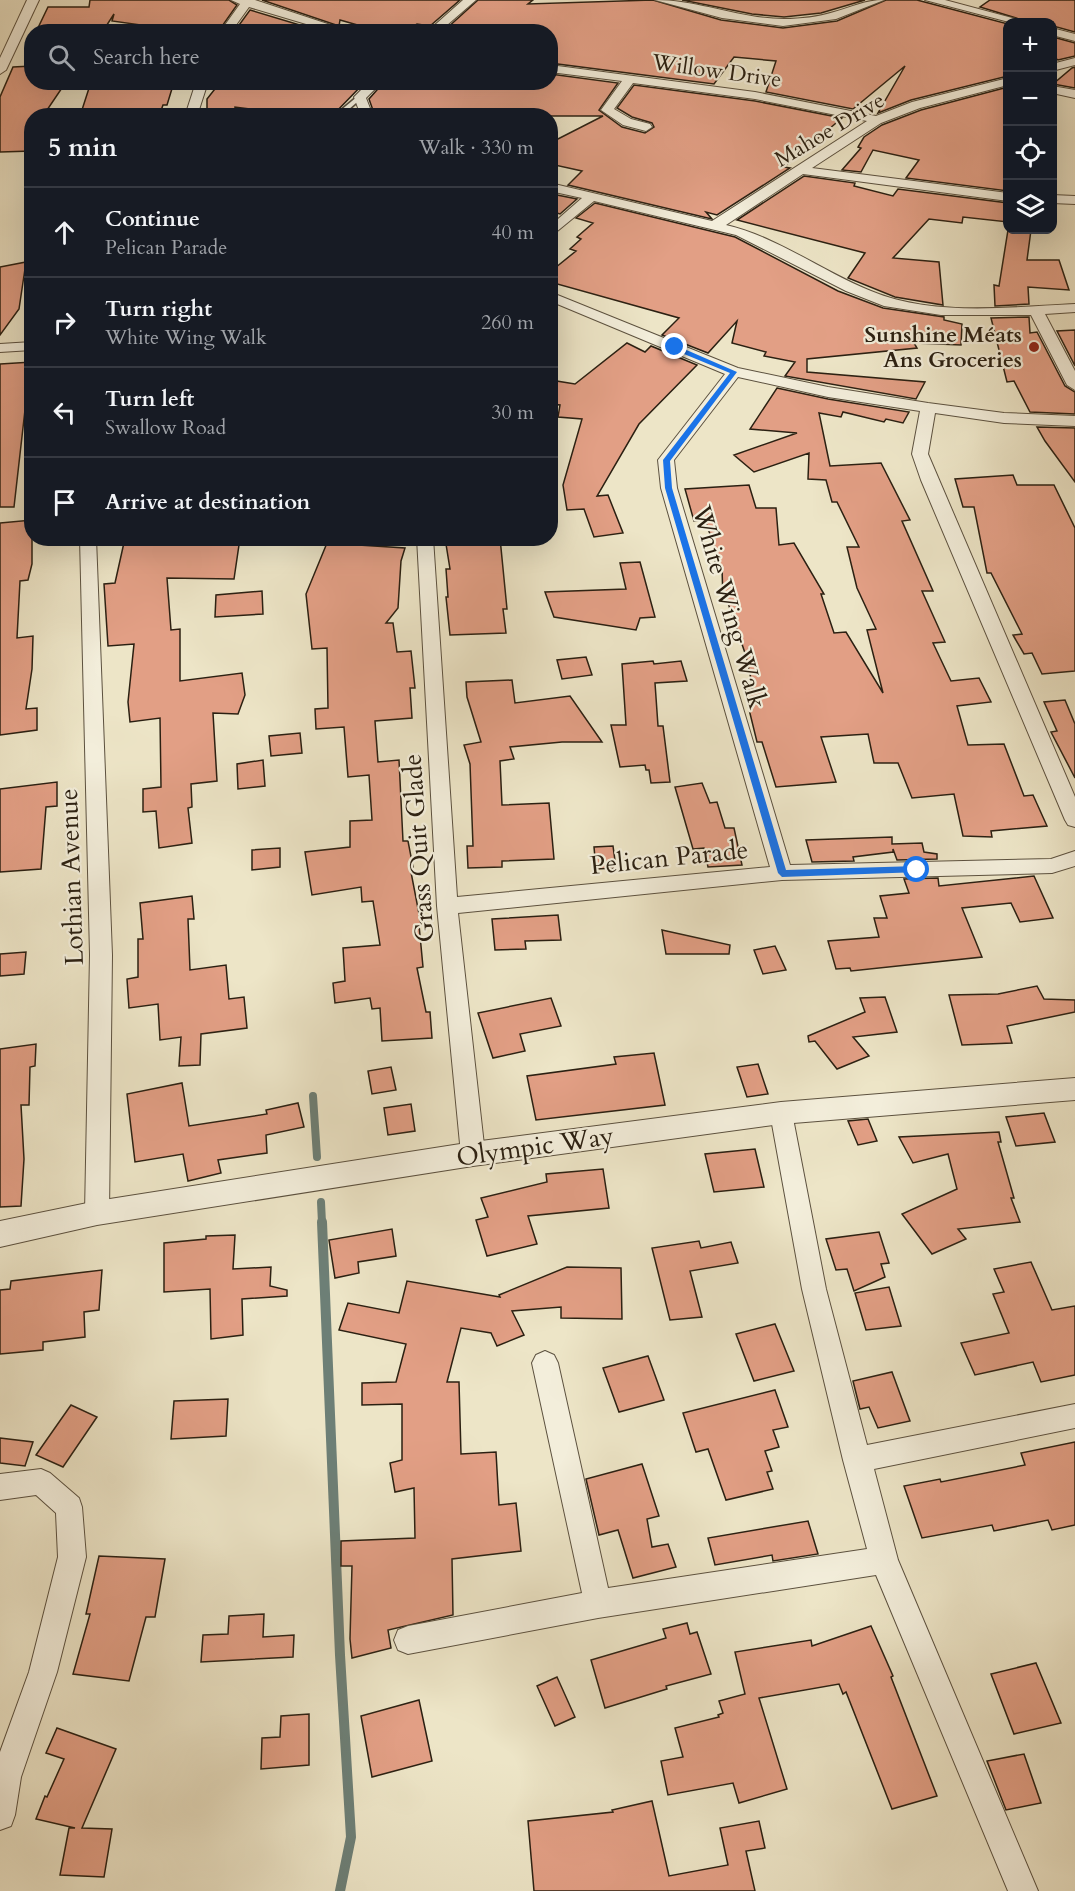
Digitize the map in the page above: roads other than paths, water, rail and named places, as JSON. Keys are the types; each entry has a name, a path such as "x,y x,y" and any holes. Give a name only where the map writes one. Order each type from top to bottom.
{"street":[{"path":"0,70 33,0"},
{"path":"442,24 470,0"},
{"path":"661,0 755,22 777,23 824,19 878,0"},
{"path":"931,0 1005,18"},
{"path":"230,24 244,1 320,24"},
{"path":"1057,32 1075,38"},
{"path":"1057,67 1075,60"},
{"name":"Willow Drive","path":"558,69 765,97 829,108 877,120"},
{"path":"630,79 607,110 627,122 646,127"},
{"name":"Mahoe Drive","path":"716,225 877,120 916,105 1003,82"},
{"path":"194,108 199,90"},
{"path":"364,108 360,97 367,90"},
{"path":"1057,90 1075,94"},
{"path":"800,170 1003,196"},
{"path":"558,190 716,225 764,241 869,296 919,308 1035,310 1075,308"},
{"path":"558,226 591,197"},
{"path":"1057,199 1075,200"},
{"path":"558,299 734,372 828,392 928,408 1004,418 1075,421"},
{"path":"1035,310 1075,385"},
{"path":"0,348 24,346"},
{"name":"White Wing Walk","path":"734,372 666,460 669,488 782,873"},
{"path":"928,408 920,454 929,480 1075,820"},
{"name":"Lothian Avenue","path":"88,546 101,954 97,1213"},
{"name":"Grass Quit Glade","path":"425,546 447,906 473,1154"},
{"name":"Pelican Parade","path":"447,906 782,873 1052,866 1075,858"},
{"name":"Olympic Way","path":"0,1234 97,1213 473,1154 781,1113 1075,1089"},
{"path":"781,1113 814,1289 856,1460 884,1560 1023,1891"},
{"path":"545,1363 598,1604"},
{"path":"856,1460 1075,1416"},
{"path":"0,1487 41,1482 69,1507 72,1557 43,1672 3,1777 0,1815"},
{"path":"408,1640 598,1604 884,1560"}],"lane":[{"path":"347,108 360,97"}],"waterway":[{"path":"313,1096 317,1157"},
{"path":"321,1202 322,1223"},
{"path":"322,1222 340,1655 351,1837 340,1891"}],"place":[{"name":"Sunshine Méats Ans Groceries","path":"1034,347"}]}
